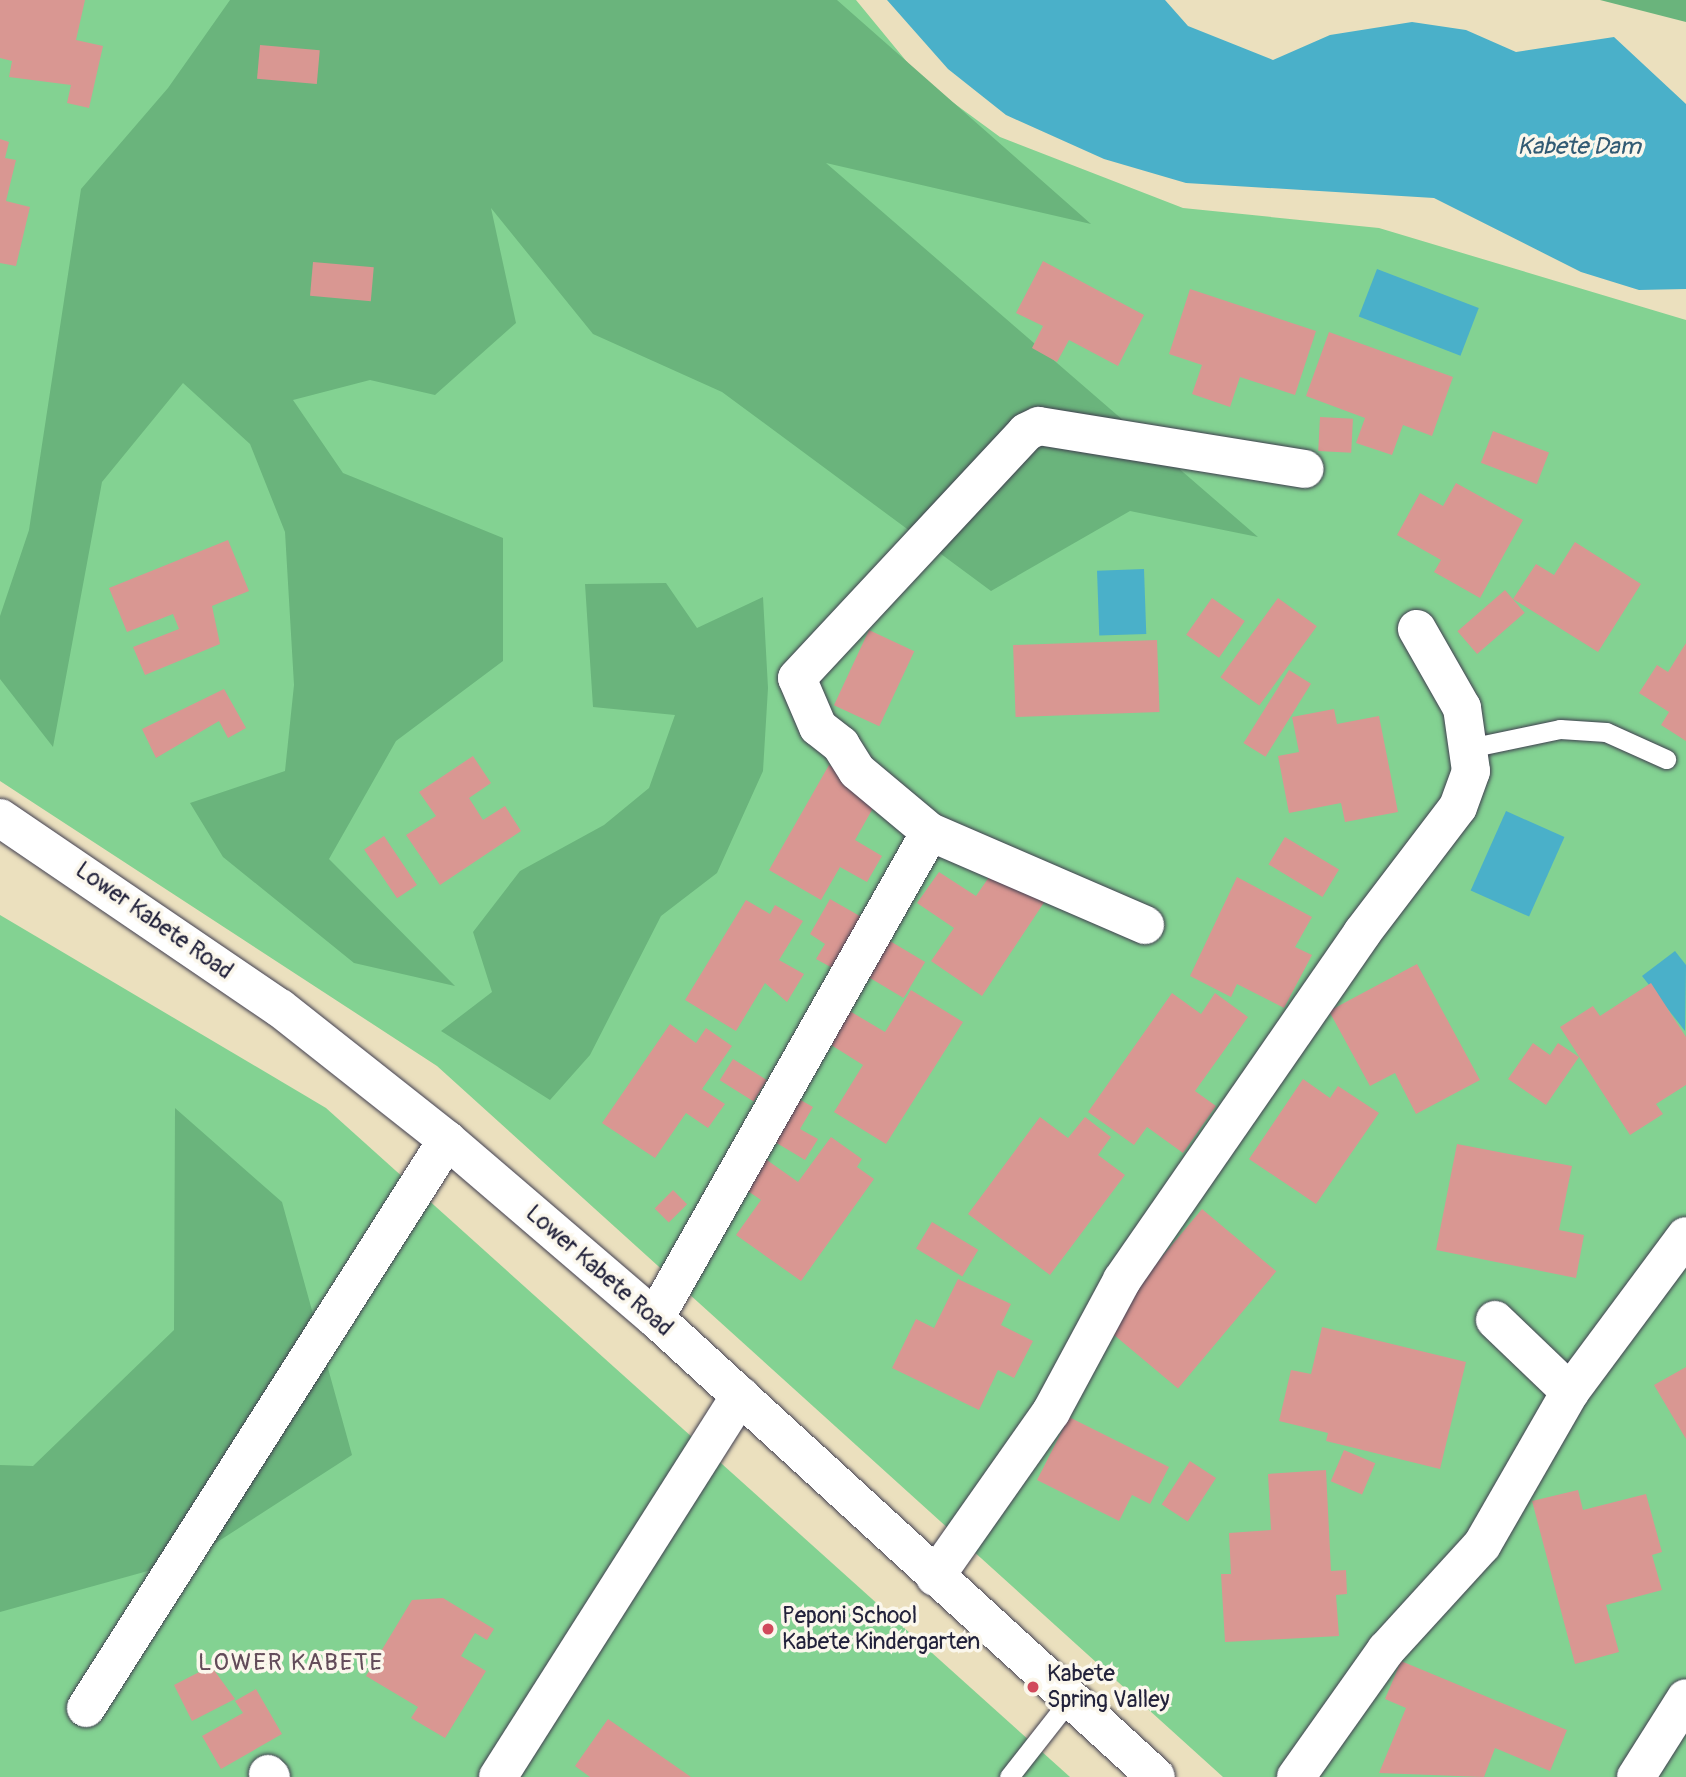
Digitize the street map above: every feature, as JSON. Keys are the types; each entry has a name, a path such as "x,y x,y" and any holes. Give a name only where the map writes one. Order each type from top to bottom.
{"street":[{"path":"1144,925 930,832 857,771 841,745 818,727 797,678 1026,432 1053,425 1305,469"},
{"path":"934,1577 1051,1412 1122,1280 1362,933 1458,807 1471,771 1469,748 1449,676 1417,629"},
{"name":"Lower Kabete Road","path":"0,818 280,1008 447,1140 655,1318 934,1577 1156,1777"},
{"path":"655,1318 930,832"},
{"path":"86,1708 447,1140"},
{"path":"1296,1777 1386,1650 1482,1545 1570,1392 1686,1236"},
{"path":"1495,1320 1570,1392"},
{"path":"498,1777 740,1395"},
{"path":"1636,1777 1686,1698"}],"lane":[{"path":"1469,748 1560,729 1606,732 1666,759"},
{"path":"1009,1777 1071,1698"}],"green space":[{"path":"0,0 856,0 921,79 1000,137 1183,208 1379,228 1686,320 1686,1777 1223,1777 437,1066 0,781"},
{"path":"230,0 837,0 1091,224 826,163 1258,537 1130,511 991,591 722,392 593,334 491,208 516,323 435,395 370,380 293,400 343,473 503,538 503,661 396,741 329,859 455,986 354,963 223,857 190,803 285,771 294,685 285,532 250,444 183,383 102,482 53,747 0,679 0,616 29,530 81,189 168,88"},
{"path":"1600,0 1686,0 1686,22"},
{"path":"666,583 697,628 763,597 768,688 763,771 717,873 661,916 590,1055 550,1100 441,1031 492,992 473,932 520,871 604,825 649,788 675,715 593,707 585,584"},
{"path":"0,915 326,1108 1070,1777 0,1777"},
{"path":"175,1108 282,1202 352,1455 191,1559 0,1612 0,1465 33,1466 174,1330"}],"water":[{"name":"Kabete Dam","path":"887,0 1165,0 1188,26 1273,60 1330,35 1412,22 1466,30 1516,52 1614,37 1686,104 1686,289 1639,290 1581,272 1434,198 1186,183 1104,159 1006,115 948,69"},
{"path":"1377,269 1479,308 1460,356 1359,317"},
{"path":"1144,569 1146,634 1099,636 1097,571"},
{"path":"1506,811 1564,837 1529,917 1471,890"},
{"path":"1675,951 1686,965 1685,1031 1642,976"}],"building":[{"path":"0,0 85,0 76,40 103,46 89,108 67,103 71,85 9,77 12,61 0,58"},
{"path":"260,45 320,50 317,84 257,79"},
{"path":"0,139 9,142 5,158 16,160 6,201 30,207 16,266 0,263"},
{"path":"1043,261 1144,315 1118,366 1069,340 1057,362 1032,348 1043,326 1016,313"},
{"path":"313,262 374,267 371,301 310,296"},
{"path":"1190,289 1316,331 1295,395 1240,377 1230,407 1192,394 1202,365 1169,354"},
{"path":"1329,332 1453,377 1432,436 1403,425 1392,455 1356,443 1365,418 1306,396"},
{"path":"1320,417 1353,419 1351,453 1318,451"},
{"path":"1493,431 1549,453 1537,484 1481,463"},
{"path":"1456,483 1523,520 1480,598 1434,572 1441,560 1397,535 1420,493 1443,506"},
{"path":"228,540 249,591 212,606 220,644 145,675 133,647 179,629 173,614 127,632 109,588"},
{"path":"1575,542 1641,584 1598,652 1513,599 1536,564 1554,575"},
{"path":"1505,590 1525,613 1477,654 1457,631"},
{"path":"1212,598 1245,621 1219,658 1186,635"},
{"path":"1278,598 1317,626 1259,705 1220,677"},
{"path":"869,630 914,651 879,726 834,705"},
{"path":"1157,640 1160,712 1016,717 1013,645"},
{"path":"1686,643 1686,741 1661,725 1669,712 1639,693 1657,665 1668,672"},
{"path":"1289,670 1311,684 1265,757 1243,743"},
{"path":"224,689 246,728 228,738 219,721 156,758 142,729"},
{"path":"1334,709 1337,724 1379,716 1398,812 1345,822 1341,803 1289,813 1278,756 1299,752 1292,717"},
{"path":"473,756 491,783 469,798 483,820 505,806 521,831 440,885 406,835 436,816 419,792"},
{"path":"829,765 881,794 855,840 882,856 867,882 840,867 821,900 769,870"},
{"path":"384,836 417,885 397,898 364,849"},
{"path":"1285,837 1339,869 1323,897 1269,864"},
{"path":"998,864 1047,898 982,996 931,961 954,928 917,903 939,872 976,896"},
{"path":"1237,877 1312,917 1295,947 1312,955 1284,1008 1237,984 1231,997 1190,976"},
{"path":"830,899 865,919 836,970 816,959 825,944 810,934"},
{"path":"746,900 770,914 775,905 803,921 779,960 804,974 787,1002 765,983 736,1031 685,1000"},
{"path":"890,941 925,962 904,998 868,977"},
{"path":"1417,964 1480,1080 1416,1114 1395,1073 1370,1086 1329,1011"},
{"path":"1651,983 1686,1037 1686,1085 1656,1104 1663,1114 1630,1135 1560,1027 1593,1006 1600,1016"},
{"path":"911,990 963,1022 886,1144 834,1112 863,1065 828,1043 848,1010 885,1032"},
{"path":"1172,993 1201,1014 1215,993 1248,1017 1195,1091 1216,1106 1183,1153 1147,1127 1134,1145 1088,1112"},
{"path":"670,1024 696,1043 706,1028 732,1046 702,1089 725,1104 708,1128 686,1113 655,1158 602,1123"},
{"path":"1533,1043 1550,1055 1558,1043 1579,1057 1546,1105 1508,1079"},
{"path":"733,1059 767,1080 754,1101 720,1080"},
{"path":"1303,1079 1330,1098 1338,1086 1379,1113 1316,1204 1249,1159"},
{"path":"790,1094 813,1107 800,1129 818,1139 805,1160 765,1136"},
{"path":"1040,1117 1068,1138 1085,1117 1111,1137 1098,1155 1125,1175 1050,1275 968,1214"},
{"path":"831,1137 862,1159 857,1167 874,1179 801,1281 736,1235 761,1200 739,1185 760,1155 798,1182"},
{"path":"1457,1144 1572,1166 1559,1230 1584,1235 1576,1278 1436,1250"},
{"path":"673,1190 687,1204 669,1223 655,1208"},
{"path":"1202,1209 1276,1271 1178,1389 1104,1326"},
{"path":"932,1222 978,1250 962,1276 916,1249"},
{"path":"958,1279 1011,1304 1001,1325 1033,1341 1014,1378 998,1370 979,1410 892,1368 916,1319 934,1328"},
{"path":"1322,1327 1466,1362 1440,1469 1326,1441 1328,1433 1279,1421 1291,1370 1311,1374"},
{"path":"1686,1367 1686,1439 1654,1385"},
{"path":"1069,1417 1169,1467 1150,1504 1132,1495 1119,1521 1037,1480"},
{"path":"1344,1450 1375,1463 1362,1495 1331,1481"},
{"path":"1190,1461 1216,1478 1188,1521 1162,1505"},
{"path":"1326,1470 1331,1571 1346,1570 1347,1594 1336,1595 1339,1636 1225,1642 1221,1574 1231,1574 1229,1533 1271,1530 1268,1474"},
{"path":"1578,1490 1583,1510 1646,1494 1662,1552 1652,1555 1662,1590 1606,1605 1619,1652 1575,1664 1532,1501"},
{"path":"443,1598 494,1629 487,1640 475,1633 461,1656 486,1671 445,1738 411,1718 418,1707 366,1676 412,1600"},
{"path":"1401,1661 1567,1730 1550,1771 1495,1748 1484,1777 1379,1773 1406,1708 1385,1699"},
{"path":"211,1666 235,1699 192,1721 174,1685"},
{"path":"256,1689 282,1734 221,1769 202,1736 243,1713 235,1701"},
{"path":"608,1719 691,1777 590,1777 575,1766"}],"place":[{"name":"Peponi School Kabete Kindergarten","path":"768,1629"},
{"name":"Kabete Spring Valley","path":"1033,1687"}],"district":[{"name":"LOWER KABETE","path":"291,1663"}]}
